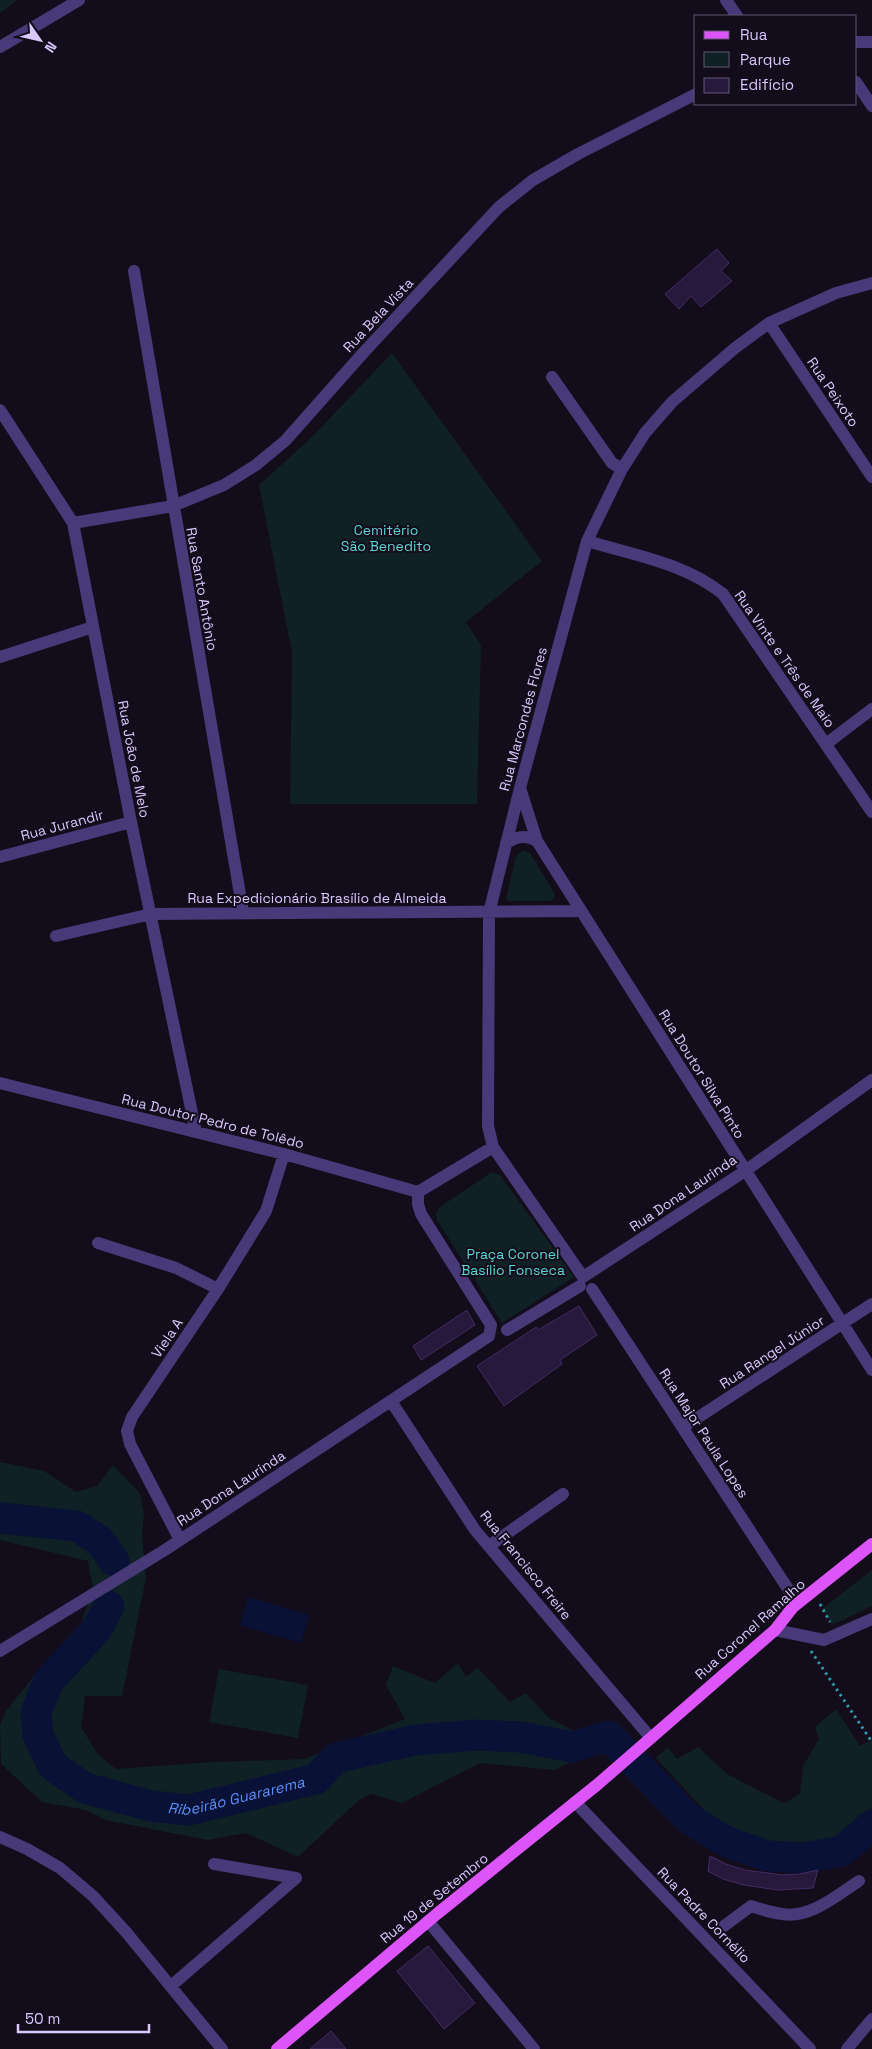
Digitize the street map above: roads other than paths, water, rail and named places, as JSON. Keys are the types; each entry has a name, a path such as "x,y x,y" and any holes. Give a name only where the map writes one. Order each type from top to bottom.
{"main road":[{"name":"Rua Coronel Ramalho","path":"612,1771 775,1630 793,1607 872,1544"},
{"name":"Rua 19 de Setembro","path":"277,2049 428,1921 612,1771"}],"street":[{"path":"0,47 79,0"},
{"path":"726,0 736,15"},
{"path":"857,42 872,42"},
{"path":"857,84 872,106"},
{"name":"Rua Bela Vista","path":"73,523 173,506 224,486 256,465 285,441 499,207 533,180 578,154 694,95"},
{"name":"Rua Santo Antônio","path":"134,271 243,912"},
{"name":"Rua Marcondes Flores","path":"585,1284 493,1147 488,1126 489,913 520,788 587,541 622,469 645,433 672,402 735,348 769,323 836,293 872,283"},
{"name":"Rua Peixoto","path":"769,323 872,477"},
{"path":"552,377 612,463 622,469"},
{"name":"Rua João de Melo","path":"0,410 73,523 131,822 196,1132"},
{"name":"Rua Vinte e Três de Maio","path":"587,541 683,569 704,579 723,594 872,812"},
{"path":"0,657 93,627"},
{"path":"826,744 872,709"},
{"name":"Rua Doutor Silva Pinto","path":"520,788 537,841 872,1370"},
{"name":"Rua Jurandir","path":"0,857 131,822"},
{"path":"506,844 522,836 531,837 537,841"},
{"name":"Rua Expedicionário Brasílio de Almeida","path":"56,936 151,914 581,911"},
{"name":"Rua Dona Laurinda","path":"507,1330 585,1284 872,1080"},
{"name":"Rua Doutor Pedro de Tolêdo","path":"0,1083 284,1154 418,1192"},
{"path":"418,1192 493,1147"},
{"name":"Viela A","path":"180,1540 130,1444 127,1431 132,1417 218,1289 266,1211 284,1154"},
{"name":"Rua Dona Laurinda","path":"0,1651 180,1540 490,1336 491,1325 421,1214 418,1204 418,1192"},
{"path":"98,1243 176,1268 218,1289"},
{"name":"Rua Major Paula Lopes","path":"585,1284 790,1592"},
{"name":"Rua Rangel Júnior","path":"688,1424 872,1304"},
{"name":"Rua Francisco Freire","path":"391,1401 475,1530 645,1742"},
{"path":"489,1546 563,1494"},
{"path":"775,1630 824,1640 872,1620"},
{"name":"Rua Padre Cornélio","path":"575,1802 810,2049"},
{"path":"0,1837 27,1849 60,1868 93,1896 126,1932 222,2049"},
{"path":"171,1986 296,1878 214,1864"},
{"path":"720,1930 752,1906 783,1915 800,1913 820,1906 859,1881"},
{"path":"428,1921 534,2049"},
{"path":"848,2049 872,2018"}],"waterway":[{"name":"Ribeirão Guararema","path":"0,1518 77,1526 100,1541 114,1561"},
{"name":"Ribeirão Guararema","path":"109,1606 97,1629 48,1682 36,1713 38,1735 53,1766 85,1788 151,1806 189,1810 316,1779 336,1758 415,1740 478,1735 521,1737 572,1747 609,1736 688,1818 727,1842 768,1856 803,1858 842,1851 872,1825"}],"park label":[{"name":"Cemitério São Benedito","path":"386,538"},
{"name":"Praça Coronel Basílio Fonseca","path":"513,1262"}]}
